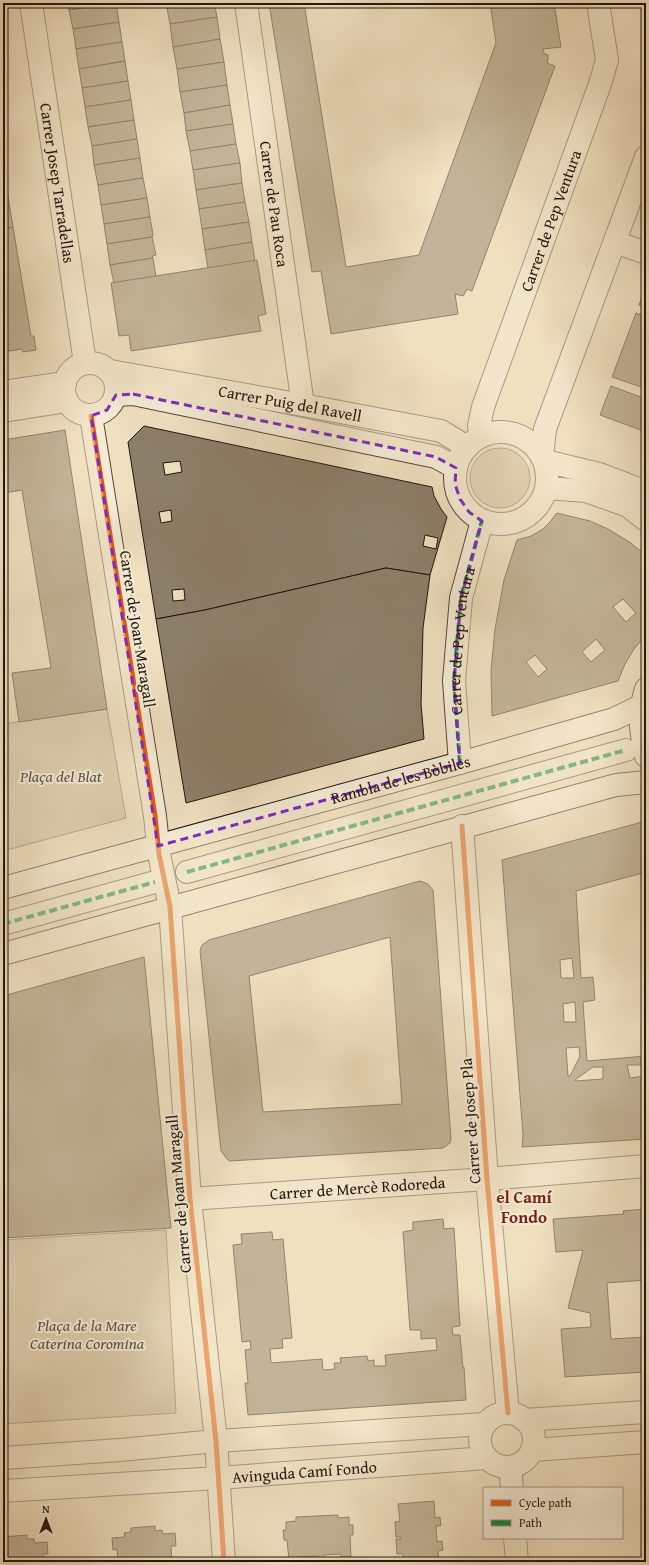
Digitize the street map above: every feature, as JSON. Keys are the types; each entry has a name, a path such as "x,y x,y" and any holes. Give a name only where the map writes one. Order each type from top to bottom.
{"street":[{"name":"Carrer Josep Tarradellas","path":"31,3 85,363"},
{"name":"Carrer de Pau Roca","path":"246,3 303,405"},
{"name":"Carrer de Pep Ventura","path":"475,441 483,407 600,84 607,60 598,3"},
{"path":"646,157 546,429 544,459 548,479 547,488 542,501 533,512 522,520 509,524 495,524 482,521 469,512 460,499 455,484 456,468 460,457 475,441 495,432 509,433 522,437 534,445 544,459 599,474 646,492"},
{"path":"615,242 646,253"},
{"path":"85,363 94,363 110,371 117,387 113,403 108,410 91,416 76,412 66,392 71,371 85,363"},
{"name":"Carrer Puig del Ravell","path":"110,371 441,431 475,441"},
{"path":"3,392 66,392"},
{"path":"3,410 66,392"},
{"name":"Carrer Puig del Ravell","path":"116,395 132,394 436,457 456,468"},
{"name":"Carrer de Joan Maragall","path":"91,416 158,846"},
{"path":"547,488 586,491 628,506 646,520"},
{"name":"Carrer de Pep Ventura","path":"460,763 454,681 461,598 482,521"},
{"path":"636,753 640,732 643,698"},
{"name":"Rambla de les Bòbiles","path":"3,888 460,763 614,719 643,698"},
{"name":"Rambla de les Bòbiles","path":"187,872 636,753"},
{"path":"3,954 462,826 616,785 646,782"},
{"name":"Carrer de Josep Pla","path":"462,826 487,1179 516,1417"},
{"path":"158,846 170,908"},
{"path":"3,924 155,882"},
{"name":"Carrer de Joan Maragall","path":"170,908 190,1199 216,1440 224,1562"},
{"name":"Carrer de Mercè Rodoreda","path":"190,1199 487,1179 646,1166"},
{"path":"516,1417 529,1426 533,1434 533,1442 532,1450 527,1458 520,1464 511,1477 502,1467 494,1464 486,1458 480,1441 481,1432 485,1424 500,1414 516,1417 646,1412"},
{"path":"3,1458 127,1449 216,1440 485,1424"},
{"path":"532,1450 646,1442"},
{"name":"Avinguda Camí Fondo","path":"3,1491 218,1478 486,1458"},
{"path":"515,1539 517,1562"}],"highlighted area":[{"path":"133,394 436,457 456,468 455,484 460,499 469,512 482,521 461,598 454,681 460,763 158,846 91,416 107,410 116,395"}],"green space":[{"path":"494,448 506,448 517,453 525,461 530,472 528,490 517,503 506,508 494,508 483,503 475,495 470,484 470,472 475,461 483,453"},
{"name":"Plaça del Blat","path":"107,709 126,818 3,851 3,724"},
{"name":"Plaça de la Mare Caterina Coromina","path":"166,1230 176,1413 3,1424 3,1240"}],"building":[{"path":"68,3 116,3 69,10"},
{"path":"116,3 119,22 73,29 69,10"},
{"path":"166,3 214,3 217,17 170,24"},
{"path":"269,3 304,3 346,267 419,255 496,43 490,3 554,3 561,47 543,49 544,53 548,55 547,63 555,66 472,291 467,289 463,296 455,294 458,314 331,334 321,271 312,272"},
{"path":"217,17 220,39 173,47 170,24"},
{"path":"119,22 122,42 76,49 73,29"},
{"path":"220,39 224,62 177,69 173,47"},
{"path":"122,42 125,61 79,69 76,49"},
{"path":"125,61 128,81 82,88 79,69"},
{"path":"224,62 227,85 180,92 177,69"},
{"path":"128,81 131,100 85,107 82,88"},
{"path":"227,85 230,105 184,113 180,92"},
{"path":"131,100 134,120 88,127 85,107"},
{"path":"230,105 233,124 186,131 184,113"},
{"path":"134,120 137,139 92,146 88,127"},
{"path":"233,124 236,144 190,151 186,131"},
{"path":"137,139 140,158 94,165 92,146"},
{"path":"236,144 240,163 193,170 190,151"},
{"path":"140,158 143,178 98,185 94,165"},
{"path":"240,163 242,183 196,190 193,170"},
{"path":"3,167 13,227 3,229"},
{"path":"143,178 147,198 101,205 98,185"},
{"path":"242,183 245,202 199,209 196,190"},
{"path":"147,198 150,217 104,224 101,205"},
{"path":"245,202 249,222 202,229 199,209"},
{"path":"150,217 152,237 107,244 104,224"},
{"path":"249,222 252,242 205,250 202,229"},
{"path":"13,227 31,336 34,336 36,350 23,352 22,349 3,352 3,229"},
{"path":"152,237 156,255 152,256 153,258 110,265 107,244"},
{"path":"252,242 255,261 208,268 205,250"},
{"path":"153,258 156,277 114,283 110,265"},
{"path":"257,260 266,314 258,316 261,331 131,351 129,335 119,336 111,283"},
{"path":"646,286 646,308 639,305"},
{"path":"636,313 646,317 646,373 641,387 612,377"},
{"path":"611,386 646,399 646,432 600,415"},
{"path":"144,426 432,487 434,496 447,517 430,575 386,568 205,610 156,619 128,442","holes":["180,461 182,472 165,475 163,463","171,510 172,521 161,523 159,512","425,535 438,538 436,549 423,546","184,589 185,600 173,601 172,590"]},
{"path":"65,430 107,709 19,722 12,673 51,668 22,490 3,493 3,440"},
{"path":"557,513 590,521 608,529 631,543 646,556 646,635 634,649 625,664 618,681 492,716 491,670 495,629 504,580 517,540 531,536 543,529","holes":["623,599 636,613 626,622 613,607","596,639 605,650 591,662 582,652","535,655 547,669 538,677 526,662"]},
{"path":"386,568 430,575 423,628 421,704 424,739 186,803 156,619 205,610"},
{"path":"646,821 646,872 576,891 581,978 593,977 595,1000 583,1002 587,1061 646,1056 646,1065 627,1065 630,1078 646,1076 646,1139 522,1147 523,1135 502,860","holes":["572,958 574,978 561,978 560,960","575,1002 576,1022 564,1022 563,1004","579,1047 580,1056 570,1076 568,1076 566,1048","593,1067 603,1067 603,1079 575,1080"]},
{"path":"420,881 428,884 433,890 451,1139 450,1143 443,1148 230,1161 227,1159 221,1151 200,951 202,945 209,940","holes":["390,937 402,1104 263,1112 249,976"]},
{"path":"144,957 171,1228 3,1238 3,996"},
{"path":"646,1209 646,1280 607,1283 611,1339 646,1337 646,1372 565,1377 561,1329 591,1327 590,1313 568,1308 583,1250 556,1252 553,1219 624,1214 623,1211"},
{"path":"443,1219 444,1229 454,1228 460,1326 452,1327 453,1335 460,1335 466,1400 248,1415 245,1383 248,1383 245,1350 251,1349 250,1341 242,1342 233,1245 242,1244 241,1234 272,1232 273,1240 283,1239 292,1338 282,1339 283,1348 270,1349 271,1363 322,1359 323,1370 335,1369 334,1363 341,1363 340,1358 367,1356 368,1361 374,1360 374,1366 386,1366 385,1355 437,1350 436,1338 421,1339 421,1330 410,1330 403,1232 413,1230 413,1222"},
{"path":"434,1501 435,1518 440,1517 441,1526 436,1526 437,1542 442,1541 443,1550 438,1551 439,1562 403,1562 403,1554 397,1554 396,1539 401,1539 401,1537 396,1537 395,1522 400,1521 398,1504"},
{"path":"338,1515 338,1518 349,1517 349,1525 353,1525 353,1535 350,1535 351,1557 341,1557 341,1554 324,1555 320,1559 316,1556 299,1557 299,1560 289,1561 287,1540 284,1540 283,1530 286,1530 286,1522 296,1521 296,1517"},
{"path":"155,1526 155,1531 162,1530 163,1534 175,1533 176,1546 171,1546 172,1562 118,1562 117,1549 113,1550 112,1538 125,1537 124,1533 131,1532 131,1528"},
{"path":"27,1535 27,1539 34,1539 35,1543 47,1542 48,1554 43,1554 44,1562 3,1562 3,1537"}],"marked path":[{"path":"460,763 454,681 461,598 482,521"},
{"path":"187,872 626,750"},
{"path":"3,924 155,882"}],"cycle path":[{"path":"91,416 155,816 159,854 170,907 190,1199 216,1441 224,1562"},
{"path":"462,826 487,1179 508,1413"}],"district":[{"name":"el Camí Fondo","path":"524,1207"}]}
